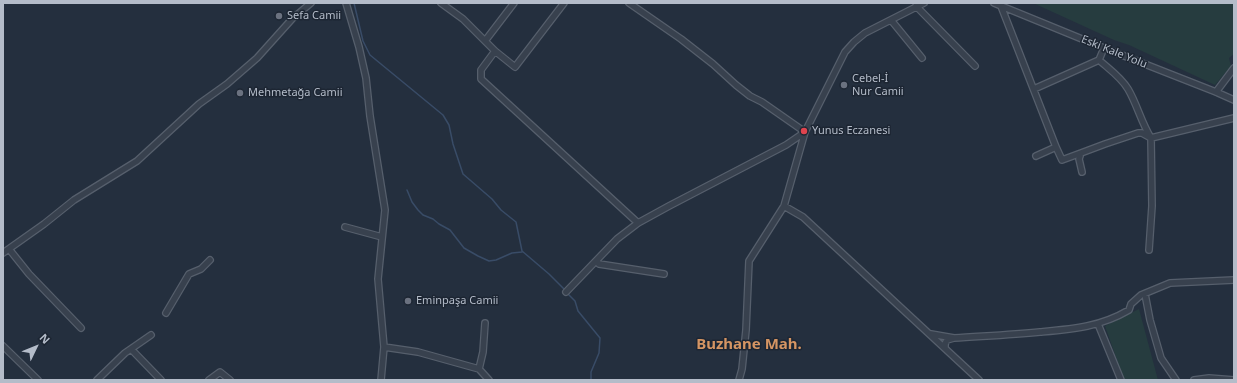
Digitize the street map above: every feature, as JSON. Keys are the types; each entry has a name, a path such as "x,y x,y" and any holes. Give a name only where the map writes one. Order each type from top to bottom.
{"street":[{"path":"3,253 40,227 74,200 137,161 199,104 227,84 257,58 292,19 311,3"},
{"path":"346,3 359,47 366,78 370,116 385,210 378,279 384,347 381,380"},
{"path":"441,3 462,19 495,51 515,67 564,3"},
{"path":"486,41 514,3"},
{"path":"629,3 681,39 713,64 736,86 805,132"},
{"path":"739,380 742,369 745,338 749,261 784,206 805,132 846,52 854,42 865,33 924,3"},
{"name":"Eski Kale Yolu","path":"994,3 1234,100"},
{"path":"916,6 975,66"},
{"path":"1001,6 1062,160 1138,133 1142,133 1151,138 1234,118"},
{"path":"891,20 922,58"},
{"path":"1034,89 1099,60 1104,48"},
{"path":"495,51 481,70 481,79 638,223"},
{"path":"1099,60 1123,81 1129,90 1145,129 1151,138 1152,206 1149,250"},
{"path":"1216,92 1234,68"},
{"path":"566,292 617,239 638,223 786,145 805,132"},
{"path":"1036,156 1056,147"},
{"path":"1081,153 1079,159 1082,172"},
{"path":"784,206 803,217 979,380"},
{"path":"345,227 382,237"},
{"path":"9,249 29,274 81,328"},
{"path":"166,313 189,274 201,269 210,260"},
{"path":"596,261 599,264 664,274"},
{"path":"930,334 954,338 1000,336 1077,328 1098,324 1115,318 1129,310 1131,304 1141,295 1170,283 1234,280"},
{"path":"1145,294 1150,320 1161,358 1176,380"},
{"path":"479,369 483,352 485,323"},
{"path":"1098,324 1121,380"},
{"path":"97,380 131,349 151,335"},
{"path":"945,348 947,340 954,338"},
{"path":"3,346 38,380"},
{"path":"384,347 418,352 479,369 489,380"},
{"path":"131,349 161,380"},
{"path":"209,380 220,372 230,380"},
{"path":"1194,380 1209,378 1234,380"}],"green space":[{"path":"1033,3 1234,3 1234,54 1229,58 1231,66 1215,85"},
{"path":"1139,309 1158,380 1124,380 1105,326"}],"waterway":[{"path":"354,3 363,41 370,55 443,115 449,125 453,144 463,174 516,222 522,251 565,290"},
{"path":"407,190 412,202 423,215 433,219 450,230 464,248 478,256 489,261 496,260 512,253 522,252"},
{"path":"567,293 575,301 578,311 600,338 599,353 591,372 591,380"}],"place":[{"name":"Sefa Camii","path":"279,16"},
{"name":"Cebel-İ Nur Camii","path":"844,85"},
{"name":"Mehmetağa Camii","path":"240,93"},
{"name":"Yunus Eczanesi","path":"804,131"},
{"name":"Eminpaşa Camii","path":"408,301"}],"district":[{"name":"Buzhane Mah.","path":"749,345"}]}
